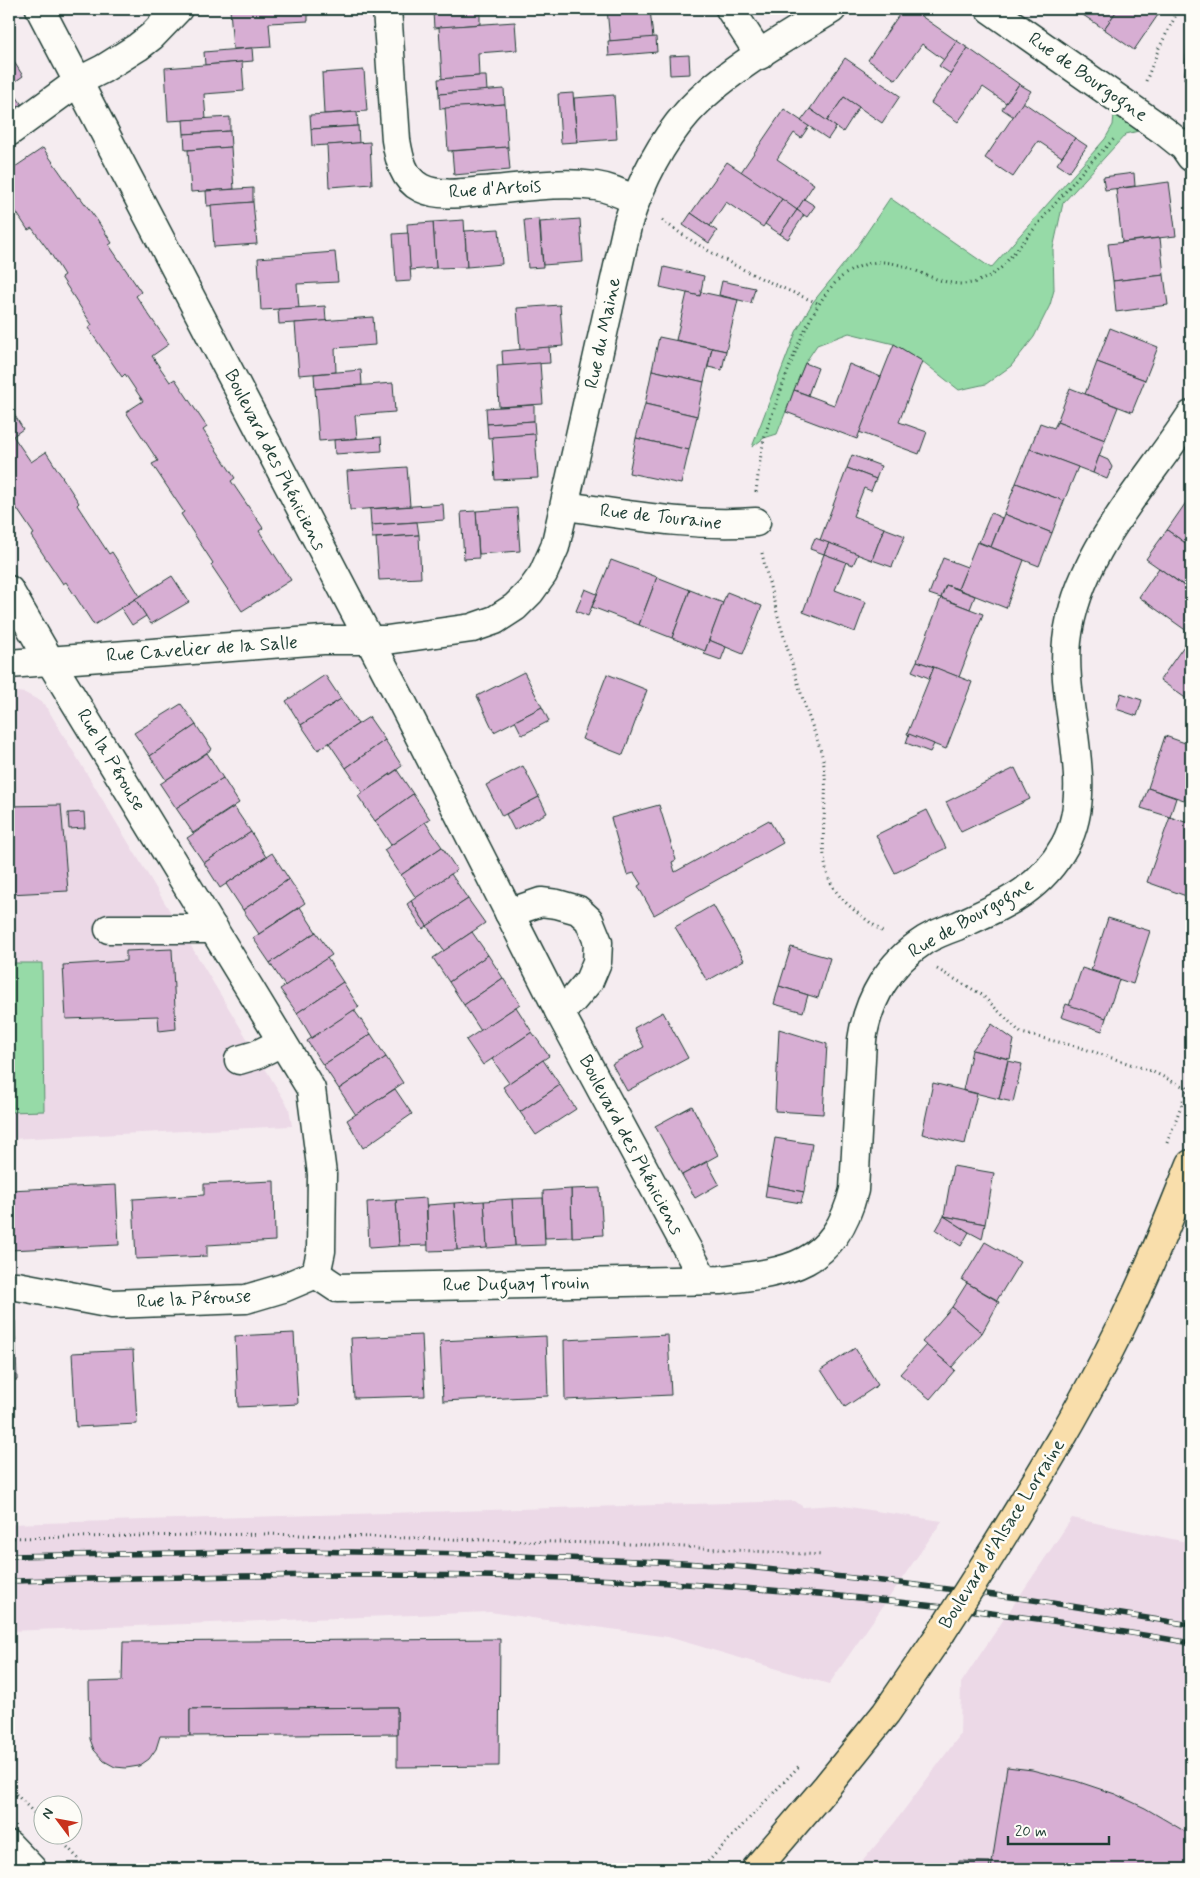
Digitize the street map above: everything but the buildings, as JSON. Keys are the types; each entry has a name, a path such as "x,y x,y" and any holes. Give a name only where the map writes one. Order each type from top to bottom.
{"main road":[{"name":"Boulevard d'Alsace Lorraine","path":"756,1869 886,1713 941,1633 1039,1478 1104,1361 1154,1255 1191,1164"}],"street":[{"name":"Boulevard des Phéniciens","path":"40,9 89,76 382,639 402,702 508,913 559,1011 712,1280"},
{"path":"9,132 89,76 152,36 178,9"},
{"name":"Rue d'Artois","path":"387,9 396,140 400,161 409,179 421,188 448,194 571,184 597,186 615,191 635,200"},
{"path":"730,9 760,55"},
{"name":"Rue du Maine","path":"382,639 472,628 495,620 515,607 530,592 543,574 555,548 566,506 628,222 635,200 658,152 688,112 707,93 732,73 832,9"},
{"name":"Rue de Bourgogne","path":"990,9 1189,150"},
{"name":"Rue de Bourgogne","path":"712,1280 774,1273 791,1268 820,1252 832,1240 850,1206 854,1190 862,1040 865,1019 875,994 890,970 908,952 927,939 1006,904 1027,891 1044,876 1066,844 1075,819 1078,799 1078,773 1068,700 1066,663 1072,610 1092,561 1112,528 1191,414"},
{"name":"Rue de Touraine","path":"566,506 674,522 731,524 756,522"},
{"name":"Rue la Pérouse","path":"9,590 50,661 311,1089 322,1174 321,1251 316,1274 283,1288 246,1300 112,1304 9,1286"},
{"name":"Rue Cavelier de la Salle","path":"9,664 323,640 382,639"},
{"path":"508,913 541,902 578,910 589,920 598,942 597,962 589,981 572,1001 559,1011"},
{"path":"109,929 214,930"},
{"path":"239,1060 256,1055 282,1042"},
{"name":"Rue Duguay Trouin","path":"316,1274 337,1288 712,1280"},
{"path":"9,1845 32,1869"}],"path":[{"path":"1179,9 1159,48 1144,87 1139,113 1086,167 1002,267 989,277 975,283 956,285 902,266 883,262 867,263 838,279 820,304 804,334 790,366 764,438 756,495 756,522 778,618 823,760 826,797 824,863 833,888 849,905 908,952 981,994 1021,1033 1079,1047 1152,1071 1191,1090"},
{"path":"635,200 675,230 721,259 753,276 820,304"},
{"path":"9,1538 263,1534 631,1544 822,1555"},
{"path":"9,1786 32,1810"},
{"path":"66,1846 88,1869"}],"shaded area":[{"path":"9,691 25,693 42,702 47,708 289,1108 292,1126 9,1139"},
{"path":"795,1501 803,1507 836,1505 942,1521 829,1684 668,1637 490,1612 9,1631 9,1524"},
{"path":"1072,1518 1191,1543 1191,1869 856,1869 895,1822 960,1735 961,1683"}],"green space":[{"path":"1114,114 1143,130 1126,134 1063,203 1053,249 1054,290 1050,305 1034,337 1011,366 986,384 959,390 922,361 894,344 849,333 817,345 805,363 777,434 764,438 752,447 796,332 813,302 855,250 890,198 991,268 1105,139 1113,125"},
{"path":"9,963 42,963 44,1111 9,1112"}],"railway":[{"path":"9,1556 298,1551 474,1554 683,1563 747,1567 892,1582 1033,1600 1191,1625"},
{"path":"9,1581 411,1575 572,1578 653,1582 788,1591 923,1605 1057,1622 1191,1643"}]}
